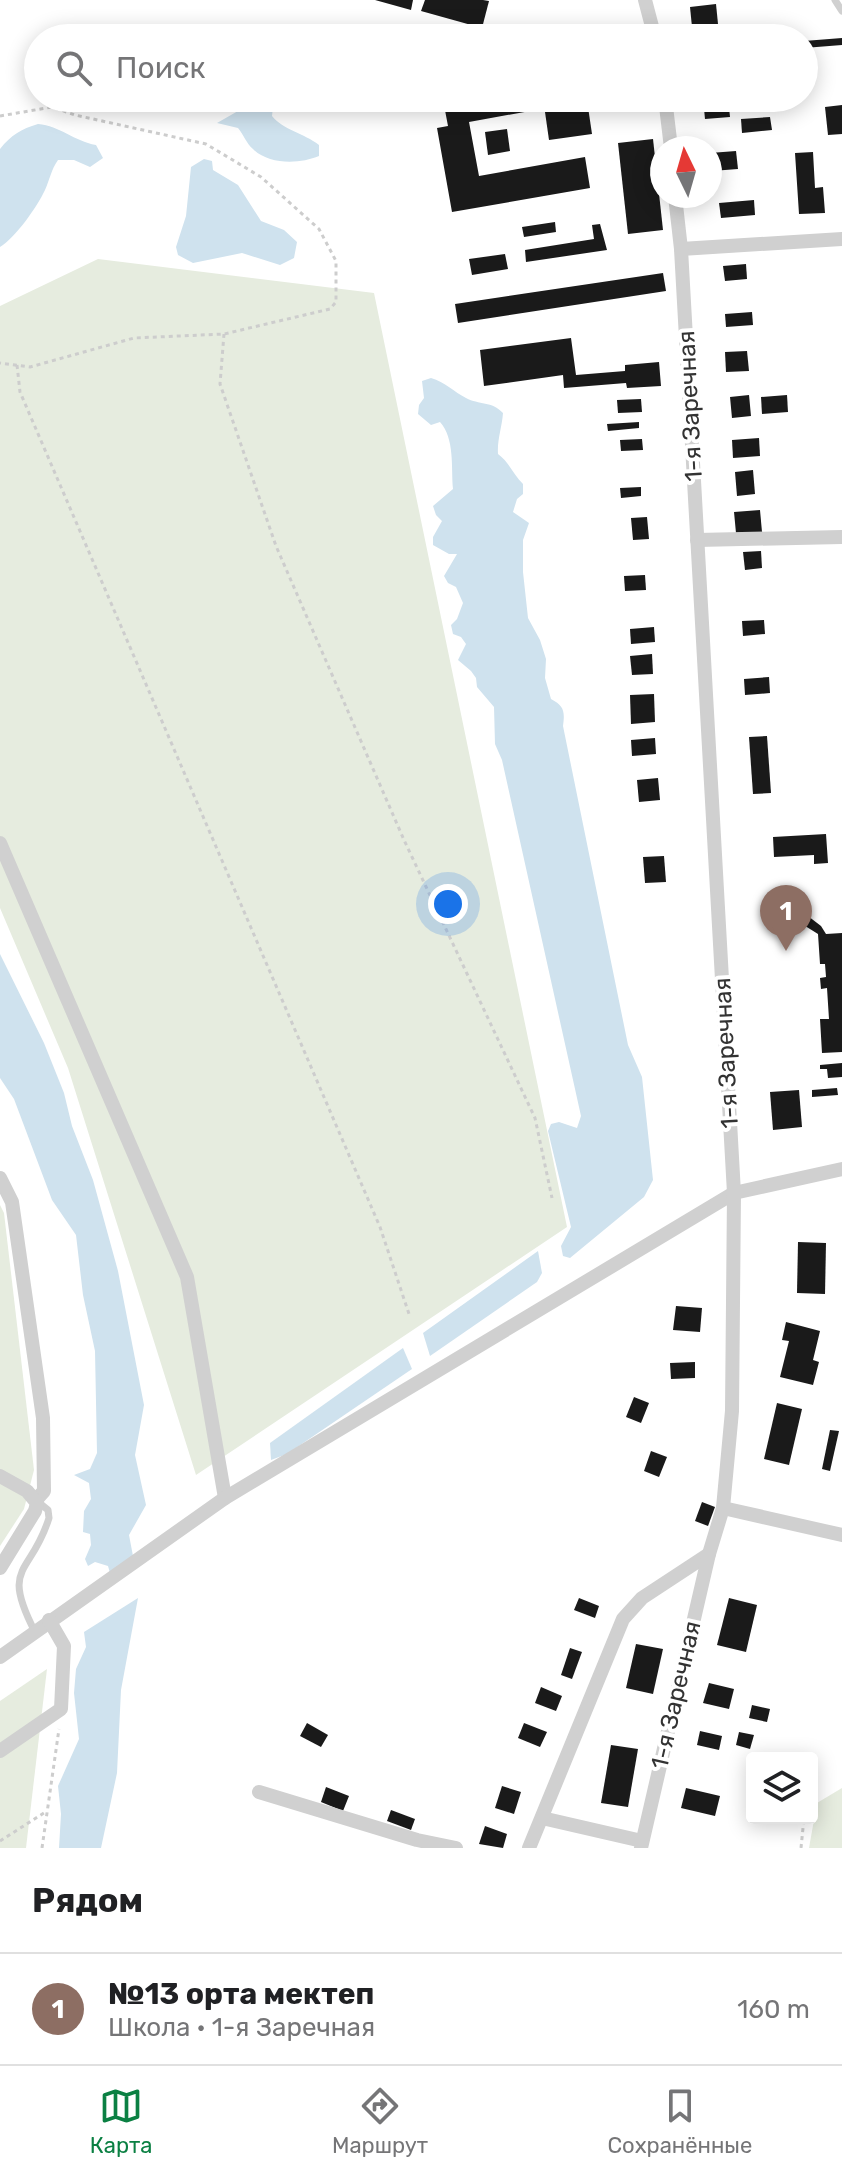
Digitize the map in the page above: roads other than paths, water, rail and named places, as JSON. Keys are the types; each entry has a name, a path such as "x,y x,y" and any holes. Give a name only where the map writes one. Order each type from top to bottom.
{"street":[{"path":"645,0 651,24"},
{"path":"667,112 670,136"},
{"name":"1-я Заречная","path":"642,1845 709,1554 723,1508 732,1411 734,1193 676,208"},
{"path":"681,249 842,239"},
{"path":"697,540 842,537"},
{"path":"0,843 187,1277 225,1498"},
{"path":"0,1657 225,1498 734,1193 842,1169"},
{"path":"0,1178 12,1202 43,1418 44,1491 36,1500 35,1511 0,1568"},
{"path":"0,1476 27,1491 36,1500"},
{"path":"723,1508 842,1535"},
{"path":"529,1848 627,1612 642,1598 709,1554"},
{"path":"0,1751 61,1709 64,1646 49,1620"},
{"path":"259,1792 417,1840 456,1848"},
{"path":"542,1818 642,1845"}],"lane":[{"path":"835,0 842,11"},
{"path":"35,1632 20,1606 16,1585 23,1565 49,1518 43,1503 36,1500"}],"water":[{"path":"236,112 272,112 272,116 282,125 319,145 319,156 285,162 267,158 251,147 238,128 217,123"},
{"path":"38,124 96,145 103,158 90,167 74,160 58,160 31,213 0,247 0,149 17,133"},
{"path":"204,159 212,161 213,170 238,185 261,221 284,230 297,242 294,258 280,265 242,253 193,263 178,255 176,247 186,216 191,167"},
{"path":"431,378 466,398 503,413 498,454 523,484 523,494 517,499 513,512 529,523 523,540 528,618 546,659 545,678 551,699 559,704 564,713 563,726 628,1045 642,1077 653,1180 644,1197 570,1258 563,1256 561,1246 571,1227 548,1131 551,1124 559,1122 577,1128 581,1116 502,760 495,744 494,707 477,687 471,671 458,660 466,644 461,637 453,634 451,625 463,603 456,587 448,583 444,576 457,554 449,554 433,545 433,537 442,521 433,506 453,489 451,454 445,429 440,422 431,425 418,414 424,398 422,381"},
{"path":"0,954 44,1043 93,1180 118,1271 144,1405 135,1455 146,1505 129,1535 133,1556 110,1573 108,1566 95,1562 88,1566 85,1559 91,1545 90,1534 83,1532 84,1511 91,1499 89,1483 74,1475 90,1469 97,1453 95,1351 83,1295 76,1235 52,1200 14,1099 0,1078"},
{"path":"538,1251 542,1273 537,1282 430,1356 423,1333"},
{"path":"403,1348 412,1369 287,1454 271,1460 270,1443"},
{"path":"138,1598 121,1690 117,1773 101,1848 59,1848 61,1814 58,1786 79,1739 74,1693 76,1669 86,1647 84,1632"}],"place":[{"name":"№13 орта мектеп","path":"786,951"}]}
